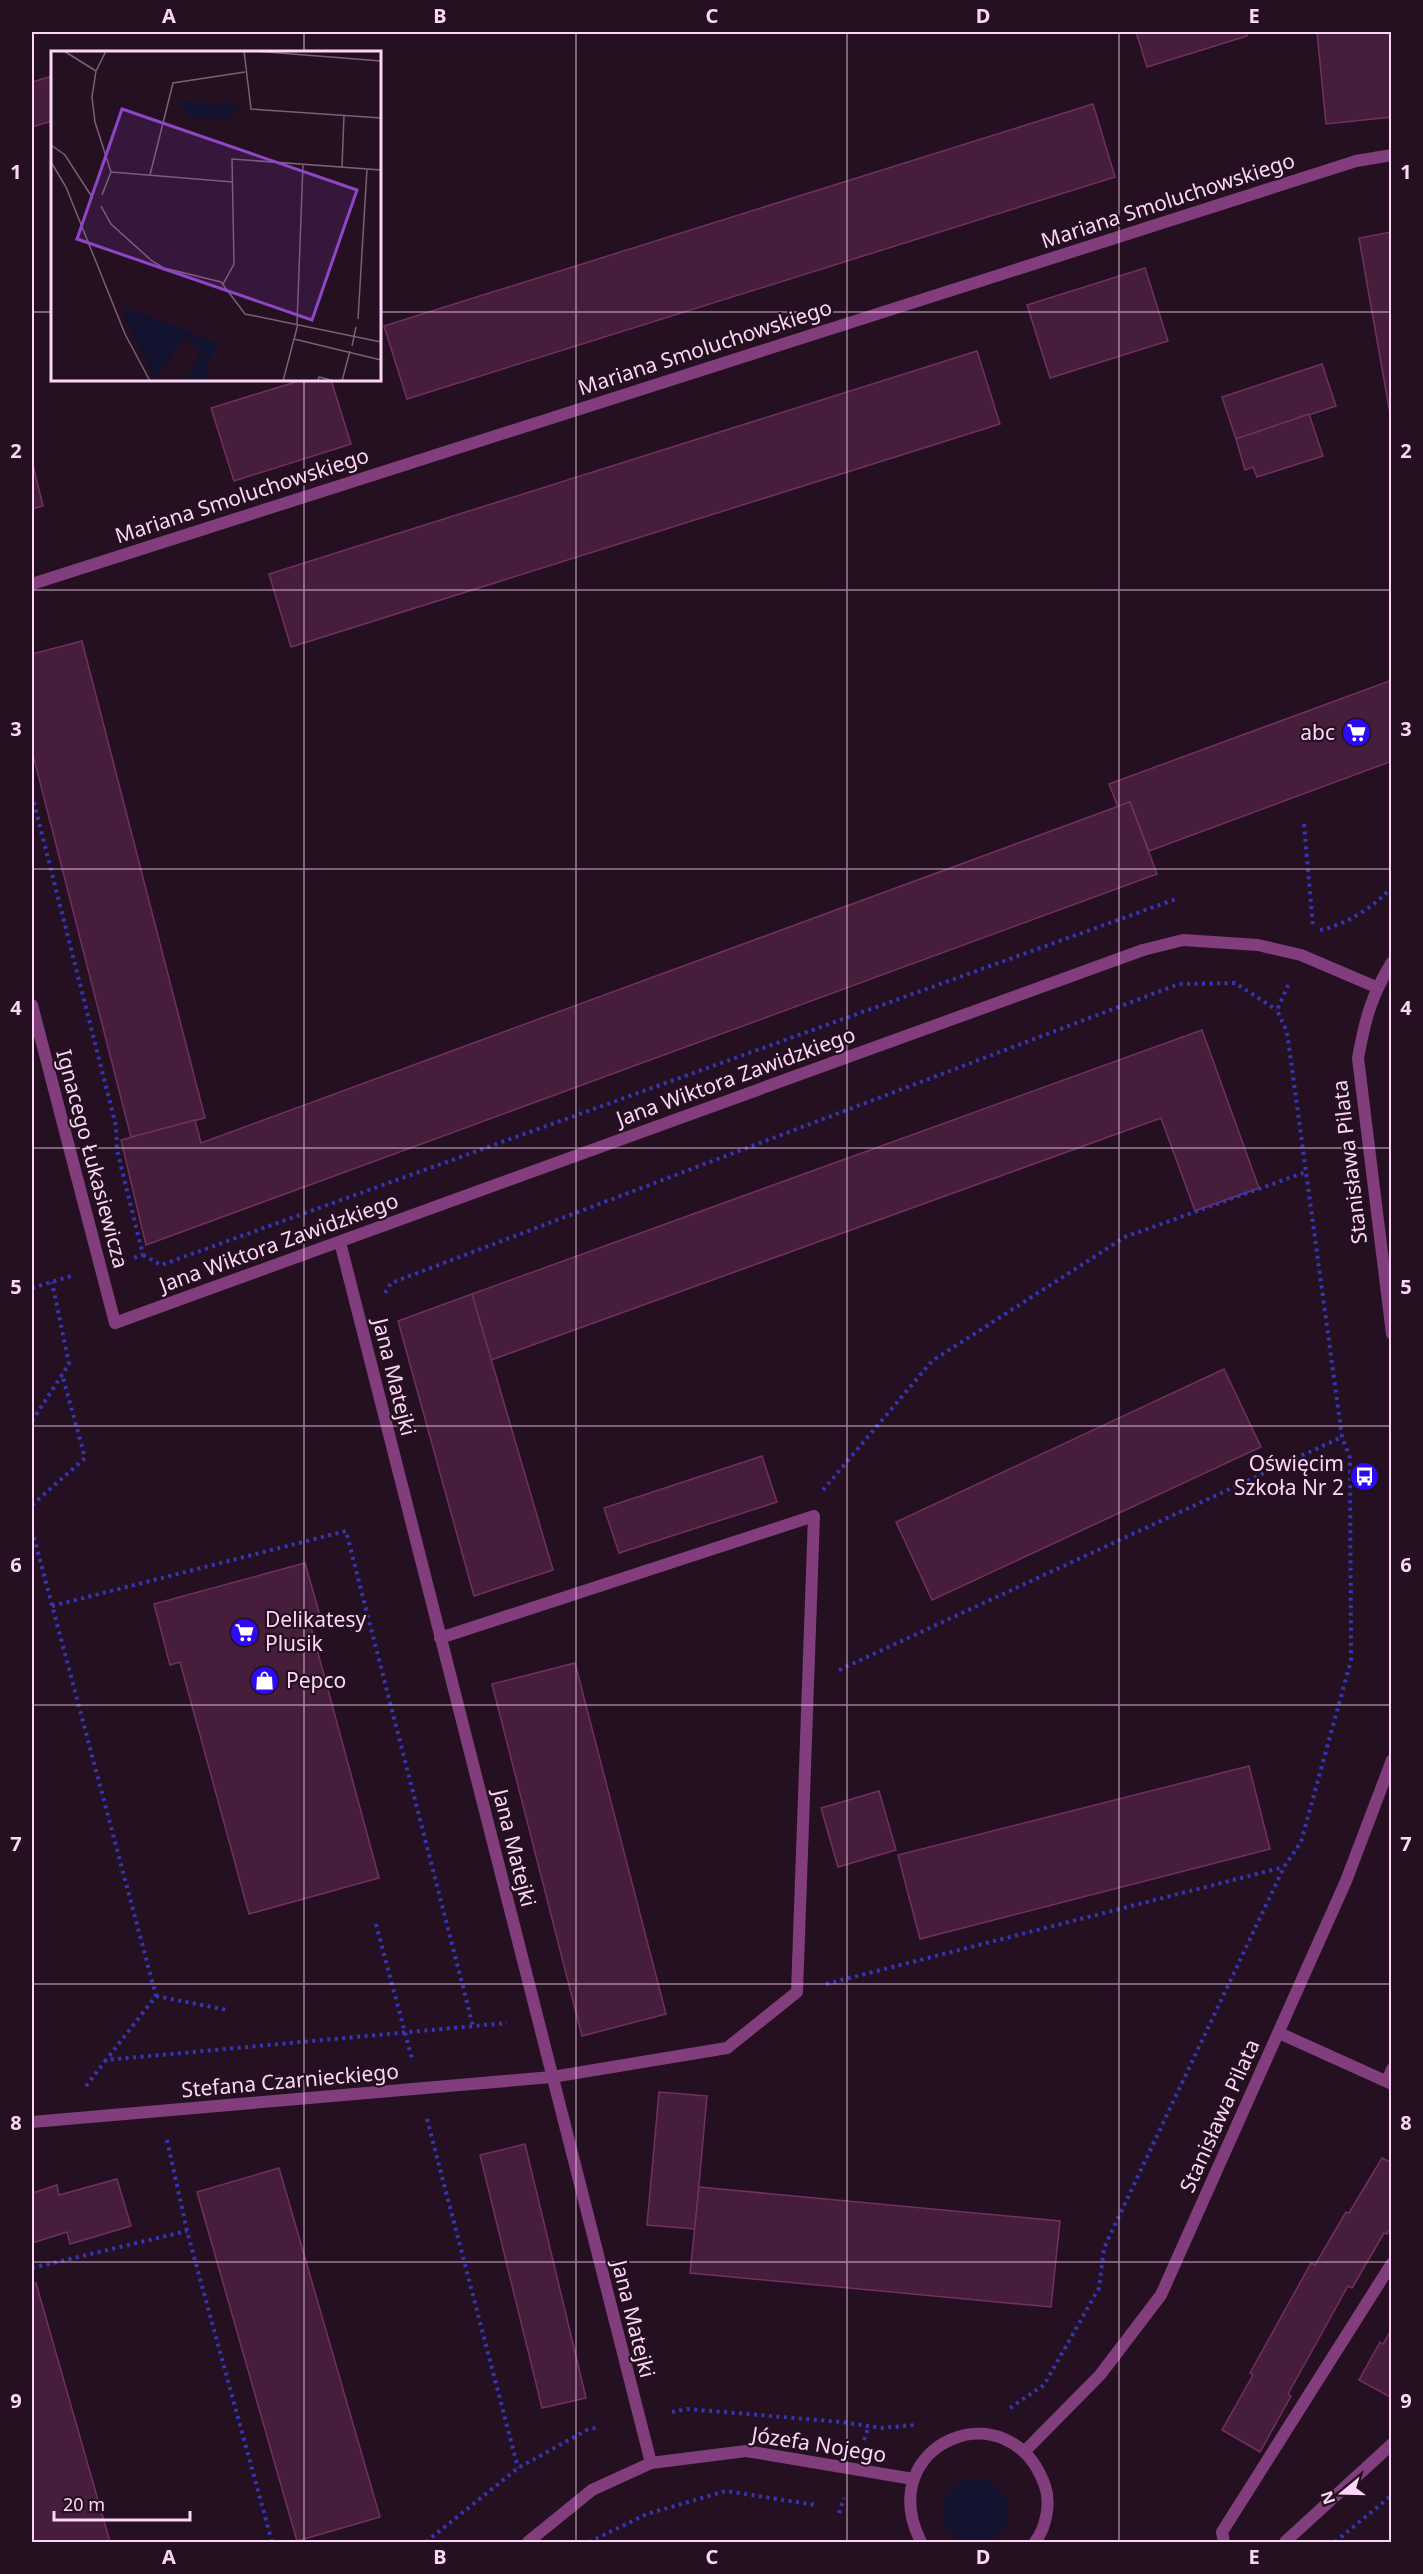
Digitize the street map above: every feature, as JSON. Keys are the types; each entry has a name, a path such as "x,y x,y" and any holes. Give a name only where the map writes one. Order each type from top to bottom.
{"street":[{"name":"Mariana Smoluchowskiego","path":"32,584 1356,161 1392,155"},
{"name":"Jana Wiktora Zawidzkiego","path":"115,1323 1143,950 1183,940 1258,945 1301,955 1376,987"},
{"name":"Stanisława Pilata","path":"1392,963 1376,987 1365,1020 1358,1058 1392,1334"},
{"name":"Ignacego Łukasiewicza","path":"32,1005 115,1323"},
{"name":"Jana Matejki","path":"340,1242 651,2463"},
{"path":"440,1638 814,1516 797,1992"},
{"name":"Stanisława Pilata","path":"1025,2451 1100,2375 1161,2295 1346,1881 1392,1760"},
{"name":"Stefana Czarnieckiego","path":"32,2122 552,2078 727,2048 797,1992"},
{"path":"1279,2032 1390,2078"},
{"path":"1224,2542 1222,2532 1392,2263"},
{"path":"921,2542 912,2525 909,2502 913,2479 924,2460 940,2445 961,2436 984,2434 1006,2439 1025,2451 1039,2470 1047,2491 1046,2514 1040,2536 1035,2542"},
{"path":"1285,2542 1392,2444"},
{"name":"Józefa Nojego","path":"528,2542 592,2490 651,2463 746,2451 913,2479"}],"path":[{"path":"32,795 116,1126 117,1150 143,1255"},
{"path":"1304,824 1313,926 1311,932 1327,929 1360,913 1382,898 1392,886"},
{"path":"32,1288 143,1255 161,1265 1176,899"},
{"path":"1277,1010 1301,955"},
{"path":"362,1330 391,1283 1179,984 1235,982 1277,1010 1287,1032 1342,1437 1350,1458 1351,1660 1301,1842 1284,1867 1104,2248 1099,2288 1044,2385 1002,2413"},
{"path":"814,1516 825,1486 932,1361 1125,1237 1306,1172"},
{"path":"32,1421 69,1364 52,1282"},
{"path":"32,1505 85,1458 62,1374"},
{"path":"809,1684 1342,1437"},
{"path":"32,1530 156,1996"},
{"path":"52,1606 346,1531 473,2026"},
{"path":"797,1992 1284,1867"},
{"path":"376,1923 518,2468"},
{"path":"156,1996 227,2010"},
{"path":"61,2120 156,1996"},
{"path":"105,2060 538,2020"},
{"path":"160,2111 188,2230 272,2542"},
{"path":"32,2268 188,2230"},
{"path":"672,2412 687,2409 842,2422 881,2428 900,2428 920,2424"},
{"path":"426,2542 518,2468 587,2430 599,2427"},
{"path":"589,2542 647,2514 726,2491 815,2505"},
{"path":"1335,2542 1392,2495"}],"shaded area":[{"path":"975,2479 988,2482 998,2489 1005,2499 1008,2512 1005,2525 998,2535 988,2542 975,2545 962,2542 952,2535 945,2525 942,2512 945,2499 952,2489 962,2482"}],"building":[{"path":"1136,32 1246,32 1247,36 1147,67"},
{"path":"1317,32 1392,32 1392,117 1326,124"},
{"path":"51,76 51,121 32,127 32,82"},
{"path":"1093,104 1115,177 407,399 384,326"},
{"path":"1392,232 1392,425 1359,238"},
{"path":"1145,268 1168,341 1050,378 1027,305"},
{"path":"977,351 1000,424 291,647 269,574"},
{"path":"1322,364 1336,406 1236,439 1222,397"},
{"path":"299,381 331,381 351,444 234,481 211,408"},
{"path":"1309,414 1323,456 1257,477 1253,467 1245,470 1236,439"},
{"path":"32,461 43,506 32,509"},
{"path":"82,641 205,1118 131,1137 32,751 32,654"},
{"path":"1392,680 1392,761 1149,851 1130,802 1118,807 1109,784"},
{"path":"1130,802 1157,874 146,1245 121,1140 195,1120 201,1143"},
{"path":"1202,1030 1259,1188 1195,1211 1161,1118 491,1360 472,1294"},
{"path":"472,1294 553,1570 474,1596 398,1321"},
{"path":"1224,1369 1261,1447 932,1600 896,1522"},
{"path":"762,1456 777,1502 619,1553 604,1508"},
{"path":"305,1563 322,1623 311,1627 379,1878 249,1914 180,1662 170,1665 154,1604"},
{"path":"575,1663 666,2014 582,2036 492,1684"},
{"path":"1249,1766 1270,1849 920,1939 898,1855"},
{"path":"879,1791 896,1850 838,1867 821,1808"},
{"path":"659,2092 707,2096 695,2229 647,2225"},
{"path":"525,2144 586,2398 542,2408 480,2155"},
{"path":"1382,2158 1392,2163 1392,2226 1387,2234 1384,2233 1352,2288 1348,2286 1288,2394 1291,2396 1260,2452 1222,2430 1253,2375 1250,2373 1311,2263 1315,2265 1346,2212 1349,2213"},
{"path":"279,2168 380,2517 297,2541 197,2192"},
{"path":"117,2179 131,2226 70,2244 67,2232 32,2243 32,2193 57,2185 59,2195"},
{"path":"699,2187 1060,2221 1051,2307 690,2273"},
{"path":"36,2283 110,2542 32,2542 32,2284"},
{"path":"1392,2328 1392,2398 1359,2380 1380,2342 1383,2344"}],"place":[{"name":"abc","path":"1356,733"},
{"name":"Oświęcim Szkoła Nr 2","path":"1365,1476"},
{"name":"Delikatesy Plusik","path":"244,1632"},
{"name":"Pepco","path":"265,1681"}]}
